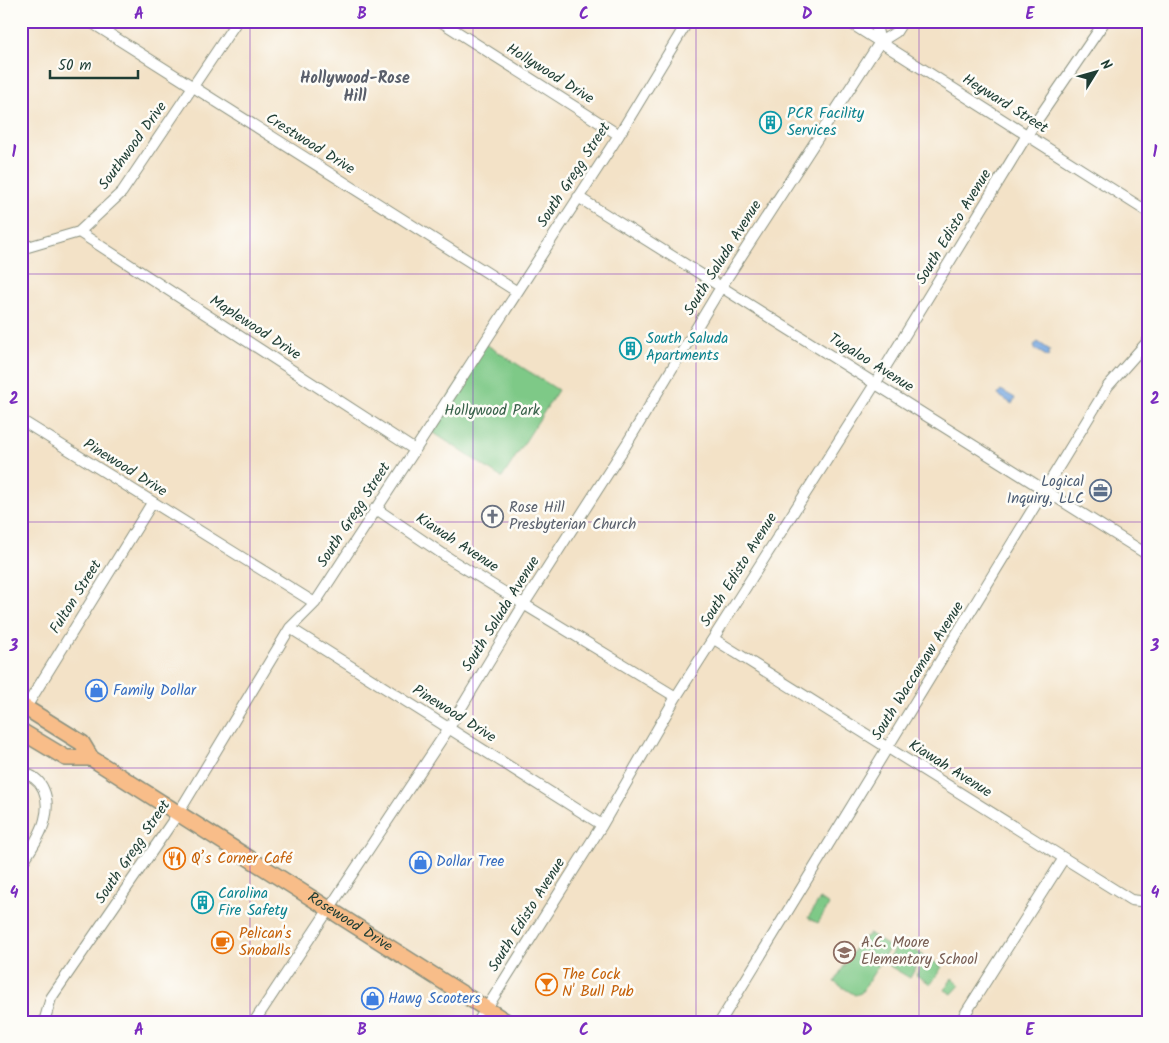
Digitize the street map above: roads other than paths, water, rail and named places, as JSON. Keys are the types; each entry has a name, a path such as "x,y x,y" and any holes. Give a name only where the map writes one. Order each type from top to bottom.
{"main road":[{"name":"Rosewood Drive","path":"23,706 82,743 91,758 179,812 507,1022"},
{"path":"21,731 66,758 91,758"}],"street":[{"name":"Crestwood Drive","path":"89,21 516,291"},
{"name":"Southwood Drive","path":"21,249 79,232 122,192 194,88 236,21"},
{"name":"Hollywood Drive","path":"440,21 619,135"},
{"name":"South Gregg Street","path":"44,1022 51,998 179,812 290,628 315,603 619,135 688,21"},
{"name":"Heyward Street","path":"847,21 1148,212"},
{"path":"875,21 880,42"},
{"name":"South Saluda Avenue","path":"254,1022 449,728 524,604 626,445 721,287 880,42 896,32 903,21"},
{"name":"South Edisto Avenue","path":"478,1022 602,824 676,697 875,384 1027,135 1105,21"},
{"name":"Tugaloo Avenue","path":"578,197 1148,555"},
{"name":"Maplewood Drive","path":"79,232 415,450"},
{"name":"South Waccamaw Avenue","path":"720,1022 1046,491 1108,386 1148,341"},
{"name":"Pinewood Drive","path":"21,420 315,603"},
{"name":"Fulton Street","path":"23,706 152,503"},
{"name":"Kiawah Avenue","path":"376,508 453,560 676,697"},
{"name":"Pinewood Drive","path":"290,628 602,824"},
{"name":"Kiawah Avenue","path":"714,639 1130,900 1148,902"},
{"path":"21,773 33,776 45,792 45,820 26,848 21,865"},
{"path":"960,1022 1064,858"}],"water":[{"path":"1038,342 1050,350 1048,357 1035,349 1034,345"},
{"path":"1001,390 1015,398 1012,404 998,395"}],"place":[{"name":"PCR Facility Services","path":"771,123"},
{"name":"South Saluda Apartments","path":"630,348"},
{"name":"Logical Inquiry, LLC","path":"1100,491"},
{"name":"Rose Hill Presbyterian Church","path":"493,517"},
{"name":"Family Dollar","path":"97,691"},
{"name":"Q’s Corner Café","path":"175,859"},
{"name":"Dollar Tree","path":"420,862"},
{"name":"Carolina Fire Safety","path":"202,903"},
{"name":"Pelican's Snoballs","path":"223,943"},
{"name":"A.C. Moore Elementary School","path":"845,952"},
{"name":"The Cock N' Bull Pub","path":"546,984"},
{"name":"Hawg Scooters","path":"372,999"}],"district":[{"name":"Hollywood-Rose Hill","path":"355,87"}],"park label":[{"name":"Hollywood Park","path":"492,411"}]}
